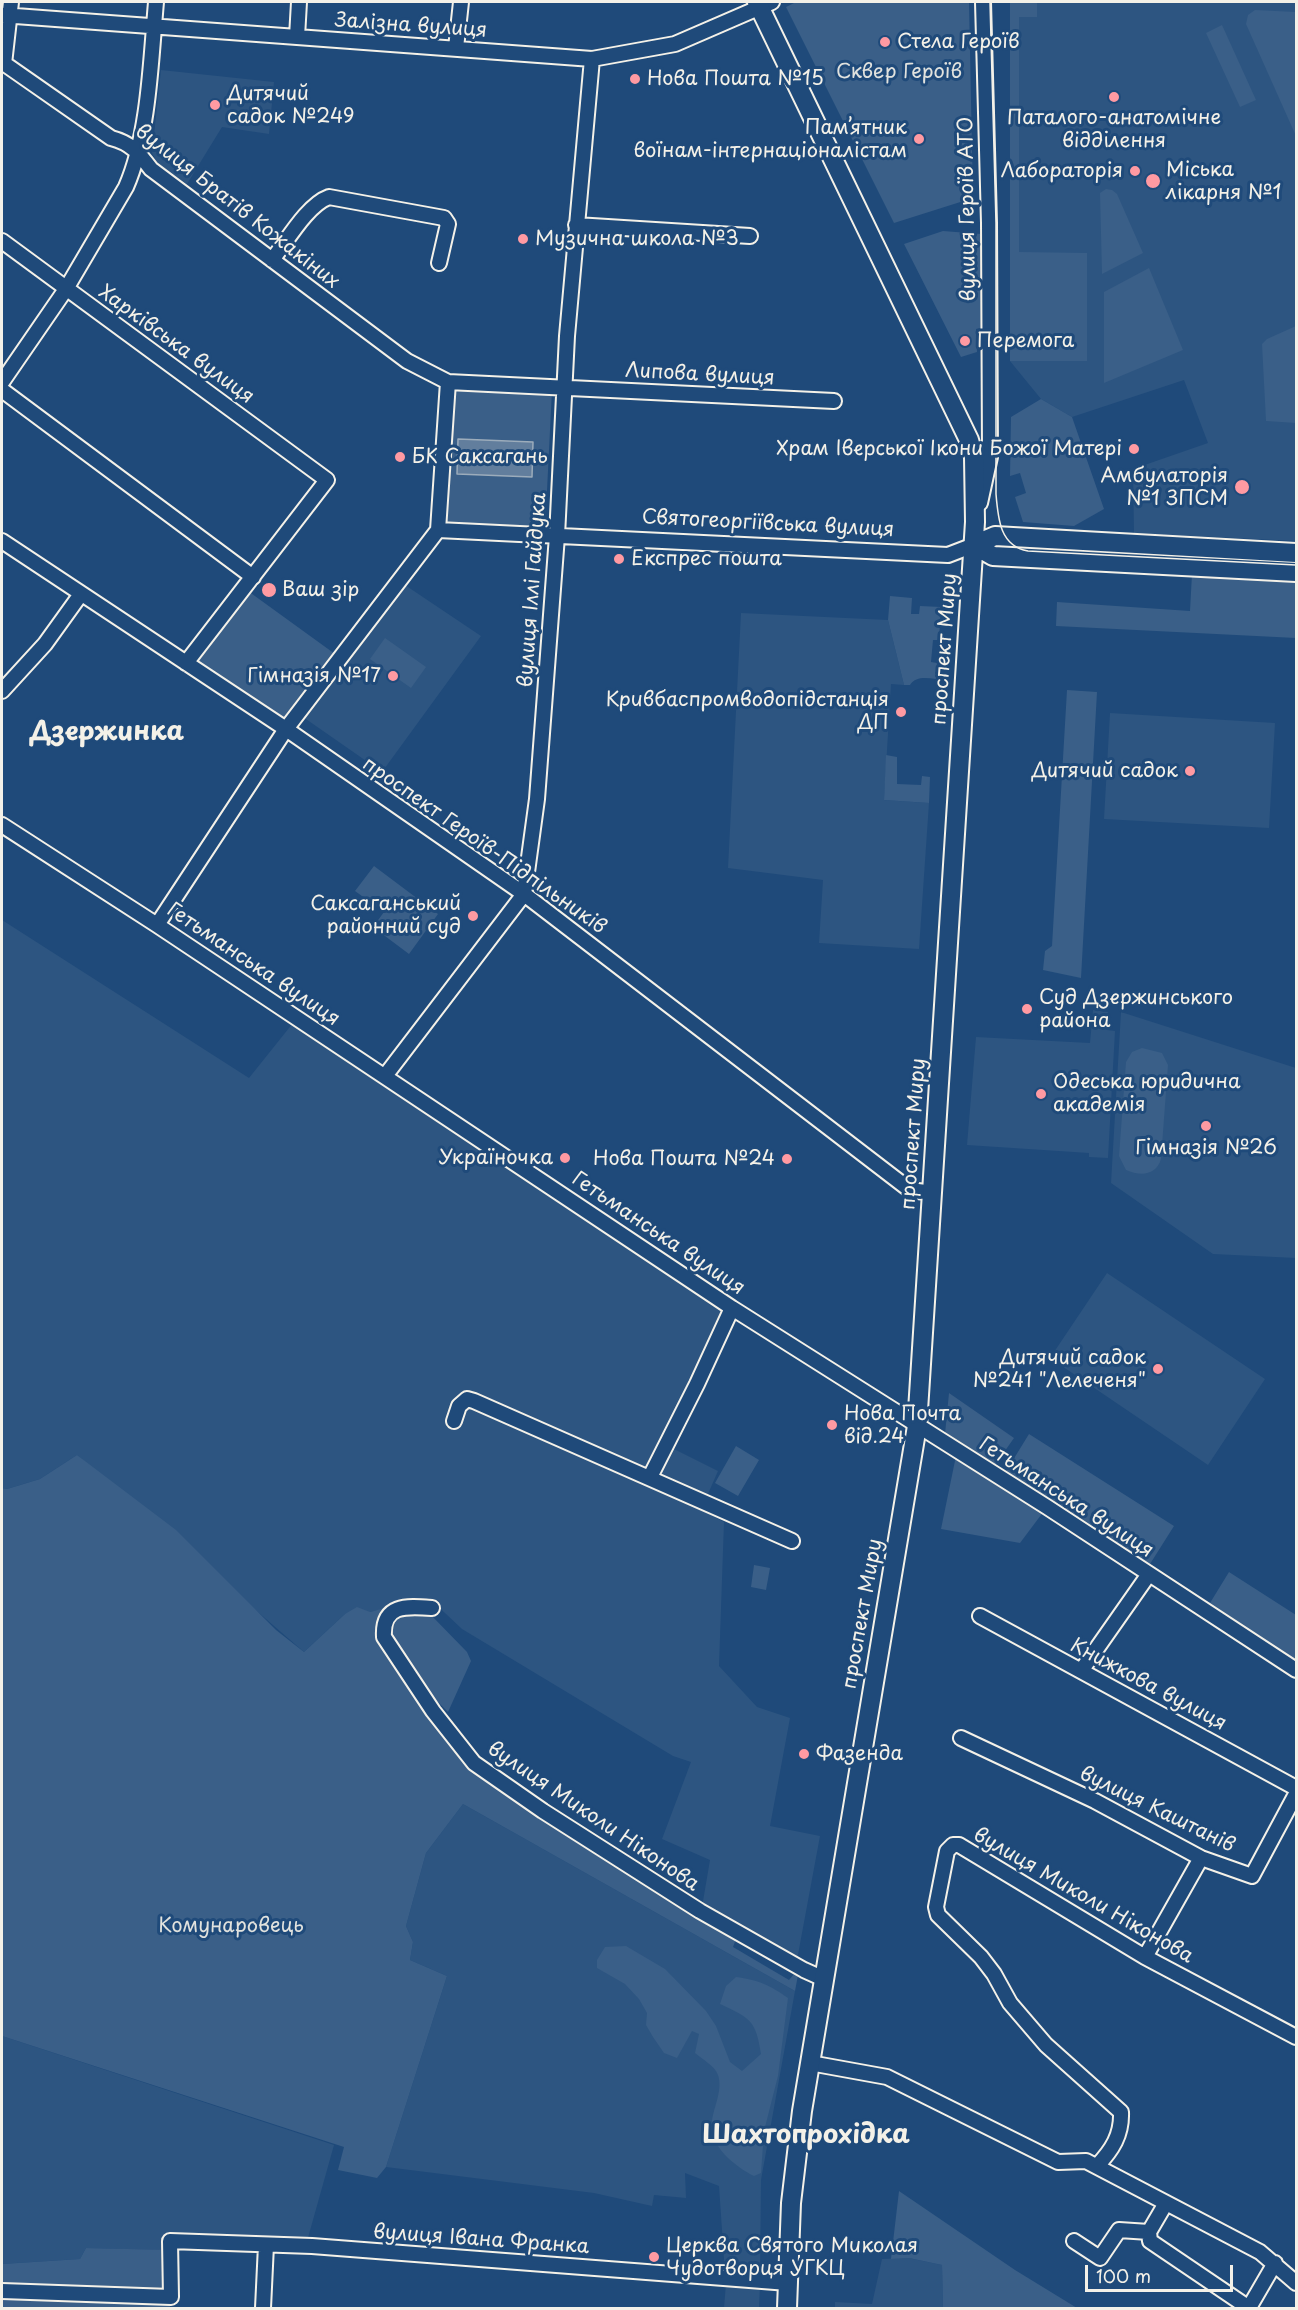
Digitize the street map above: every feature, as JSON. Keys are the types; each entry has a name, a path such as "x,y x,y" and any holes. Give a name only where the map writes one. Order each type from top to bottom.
{"main road":[{"name":"проспект Миру","path":"763,4 969,440 974,457 975,522 917,1426 795,2162 787,2308"},
{"name":"Святогеоргіївська вулиця","path":"974,545 994,536 1296,553"},
{"path":"974,545 993,556 1296,572"}],"street":[{"path":"4,68 6,15 11,2"},
{"path":"2,382 66,289 126,186 142,132 156,2"},
{"path":"297,37 299,2"},
{"path":"456,48 461,2"},
{"name":"вулиця Героїв АТО","path":"975,522 990,457 989,223 983,2"},
{"name":"Залізна вулиця","path":"6,15 592,59 675,44 763,4"},
{"name":"вулиця Іллі Гайдука","path":"386,1076 524,894 537,799 557,536 563,388 592,59"},
{"name":"вулиця Братів Кожакіних","path":"4,68 111,138 129,144 138,151 151,169 407,362 448,382"},
{"path":"273,261 311,209 320,200 329,197 444,218 448,224 439,263"},
{"path":"576,225 750,236"},
{"name":"Харківська вулиця","path":"2,241 327,480 253,577"},
{"path":"158,925 286,729 438,530 448,382"},
{"name":"Липова вулиця","path":"448,382 834,401"},
{"path":"2,390 253,577 186,663"},
{"name":"Святогеоргіївська вулиця","path":"438,530 948,555 974,545"},
{"name":"проспект Героїв-Підпільників","path":"2,542 286,729 524,894 910,1190 933,1193"},
{"path":"2,691 45,644 81,594"},
{"name":"Гетьманська вулиця","path":"2,825 158,925 732,1308 1296,1670"},
{"path":"650,1478 732,1308"},
{"path":"454,1421 459,1406 467,1399 474,1401 792,1541"},
{"path":"1081,1671 1149,1574"},
{"name":"вулиця Миколи Ніконова","path":"432,1608 398,1609 387,1616 383,1623 384,1637 433,1711 474,1763 543,1811 700,1911 824,1979"},
{"name":"Книжкова вулиця","path":"980,1616 1296,1788"},
{"name":"вулиця Каштанів","path":"961,1738 1095,1801 1201,1858 1252,1876 1296,1794"},
{"name":"вулиця Миколи Ніконова","path":"1097,2166 1111,2150 1118,2137 1121,2112 1046,2045 1010,2003 981,1957 938,1915 936,1907 947,1851 953,1845 959,1845 1145,1957 1296,2037"},
{"path":"1145,1957 1201,1858"},
{"path":"810,2063 887,2078 1058,2162 1086,2161 1260,2252 1296,2283"},
{"path":"1166,2203 1149,2232 1150,2241 1249,2307 1275,2263"},
{"path":"1074,2241 1100,2258 1119,2230 1149,2232"},
{"name":"вулиця Івана Франка","path":"2,2291 171,2297 170,2241 322,2247 788,2283"},
{"path":"263,2308 266,2244"}],"shaded area":[{"name":"Міська лікарня №1","path":"1010,2 1296,2 1296,541 1134,533 1133,469 1208,443 1184,380 1072,417 1041,399 1010,361"},
{"name":"Дитячий садок №249","path":"161,70 274,82 269,134 222,127 187,184 158,164 152,153"},
{"path":"458,439 533,442 532,477 457,474"},
{"name":"Гімназія №17","path":"405,585 481,636 382,772 303,717"},
{"path":"741,613 888,620 904,685 891,684 884,800 929,803 919,949 819,943 823,880 728,868"},
{"name":"Дитячий садок","path":"1110,713 1275,723 1269,828 1104,819"},
{"path":"2,920 249,1078 297,1018 726,1304 662,1443 718,1471 701,1510 724,1522 719,1666 757,1707 790,1718 770,1826 820,1836 797,1960 702,1907 710,1860 662,1839 691,1762 673,1756 462,1629 429,1598 370,1612 345,1614 304,1652 77,1455 40,1479 7,1489 2,1488"},
{"name":"Одеська юридична академія","path":"1093,1010 1108,1012 1107,1030 1115,1031 1108,1158 1089,1157 1089,1153 967,1145 976,1037 1090,1043"},
{"name":"Гімназія №26","path":"1121,1012 1296,1068 1296,1258 1213,1254 1111,1183"},
{"name":"Дитячий садок №241 \"Лелеченя\"","path":"1107,1273 1265,1379 1208,1465 1050,1358"},
{"path":"463,1804 795,1991 761,2180 760,2276 725,2274 719,2186 685,2173 686,2198 654,2195 652,2206 594,2193 386,2167 447,1976 410,1960 413,1942 406,1926 426,1853"},
{"path":"2,2036 334,2145 304,2252 86,2248 80,2259 2,2264"},
{"path":"909,2258 942,2265 943,2308 835,2308 835,2302 872,2304 882,2259"},
{"path":"726,2283 760,2285 759,2308 724,2308"}],"green space":[{"name":"Сквер Героїв","path":"796,2 969,2 973,198 894,223 786,7"},
{"path":"1010,2 1037,2 1037,17 1019,17 1019,252 1087,253 1087,361 1010,361"},
{"path":"1255,10 1296,12 1296,136 1246,24 1248,15"},
{"path":"1222,25 1256,100 1240,107 1206,33"},
{"path":"1106,189 1117,194 1143,253 1102,274 1100,193"},
{"path":"943,231 981,234 981,328 976,329 977,352 961,357 904,244"},
{"path":"1149,268 1183,350 1104,383 1104,292"},
{"path":"1296,326 1296,423 1266,421 1262,344 1267,339"},
{"path":"450,385 552,390 545,531 442,525"},
{"path":"1041,399 1072,417 1104,509 1074,526 1023,522 1015,497 1026,493 1020,473 1010,476 1011,417"},
{"path":"1192,574 1296,581 1296,638 1056,626 1057,602 1190,611"},
{"path":"248,591 335,654 284,721 198,667 196,660"},
{"path":"890,596 912,598 911,614 919,614 920,606 941,607 939,640 933,640 931,662 937,663 936,679 922,678 910,685 904,685 888,620"},
{"path":"385,638 426,667 411,688 370,659"},
{"path":"1067,690 1097,692 1081,978 1043,970 1045,951 1052,946"},
{"path":"886,755 897,757 897,784 921,785 922,776 930,777 929,803 884,800"},
{"path":"374,866 438,914 409,954 373,927 384,912 355,891"},
{"path":"1142,1048 1162,1053 1168,1065 1161,1159 1155,1169 1142,1174 1126,1170 1119,1156 1126,1062 1132,1052"},
{"path":"949,1393 1014,1438 995,1465 945,1434"},
{"path":"1029,1434 1174,1526 1150,1564 1005,1473"},
{"path":"736,1446 759,1460 738,1496 715,1483"},
{"path":"957,1451 1047,1507 1020,1543 941,1529"},
{"name":"Комунаровець","path":"77,1455 176,1530 276,1630 304,1652 345,1614 357,1607 370,1612 395,1605 379,1626 470,1768 736,1939 733,1947 789,1980 795,1973 798,1975 795,1991 463,1804 426,1853 406,1926 413,1942 410,1960 447,1976 386,2167 377,2178 338,2170 344,2147 2,2036 2,1488 7,1489 40,1479"},
{"path":"754,1565 770,1568 766,1590 751,1587"},
{"path":"1229,1572 1296,1615 1296,1660 1210,1603"},
{"path":"399,1613 430,1614 467,1652 471,1661 448,1712 416,1680 389,1641 390,1620"},
{"path":"626,1946 665,1969 706,2011 716,2026 730,2062 742,2071 761,2054 759,2043 750,2021 720,2004 726,1986 736,1977 744,1978 764,1984 788,1998 778,2076 764,2131 761,2173 754,2176 739,2167 718,2147 712,2130 712,2121 719,2092 718,2075 695,2053 699,2034 692,2031 677,2058 664,2053 646,2025 647,2013 639,1999 625,1984 597,1968 597,1960 605,1947"},
{"path":"899,2191 1015,2270 1077,2308 943,2308 942,2265 909,2258 891,2259"},
{"path":"86,2248 170,2250 170,2308 2,2308 2,2264 80,2259"}],"tram line":[{"path":"990,2 996,223 996,494 1002,530 1011,544 1028,551 1296,565"}],"place":[{"name":"Стела Героїв","path":"885,42"},
{"name":"Нова Пошта №15","path":"635,79"},
{"name":"Паталого-анатомічне відділення","path":"1114,97"},
{"name":"Дитячий садок №249","path":"215,105"},
{"name":"Пам’ятник воїнам-інтернаціоналістам","path":"919,139"},
{"name":"Лабораторія","path":"1135,171"},
{"name":"Міська лікарня №1","path":"1153,181"},
{"name":"Музична школа №3","path":"523,239"},
{"name":"Перемога","path":"965,341"},
{"name":"Храм Іверської Ікони Божої Матері","path":"1134,449"},
{"name":"БК Саксагань","path":"400,457"},
{"name":"Амбулаторія №1 ЗПСМ","path":"1242,487"},
{"name":"Експрес пошта","path":"619,559"},
{"name":"Ваш зір","path":"269,590"},
{"name":"Гімназія №17","path":"393,676"},
{"name":"Кривбаспромводопідстанція ДП","path":"901,712"},
{"name":"Дитячий садок","path":"1190,771"},
{"name":"Саксаганський районний суд","path":"473,916"},
{"name":"Суд Дзержинського района","path":"1027,1009"},
{"name":"Одеська юридична академія","path":"1041,1094"},
{"name":"Гімназія №26","path":"1206,1126"},
{"name":"Україночка","path":"565,1158"},
{"name":"Нова Пошта №24","path":"787,1159"},
{"name":"Дитячий садок №241 \"Лелеченя\"","path":"1158,1369"},
{"name":"Нова Почта від.24","path":"832,1425"},
{"name":"Фазенда","path":"804,1754"},
{"name":"Церква Святого Миколая Чудотворця УГКЦ","path":"654,2257"}],"district":[{"name":"Дзержинка","path":"107,733"},
{"name":"Шахтопрохідка","path":"806,2136"}]}
